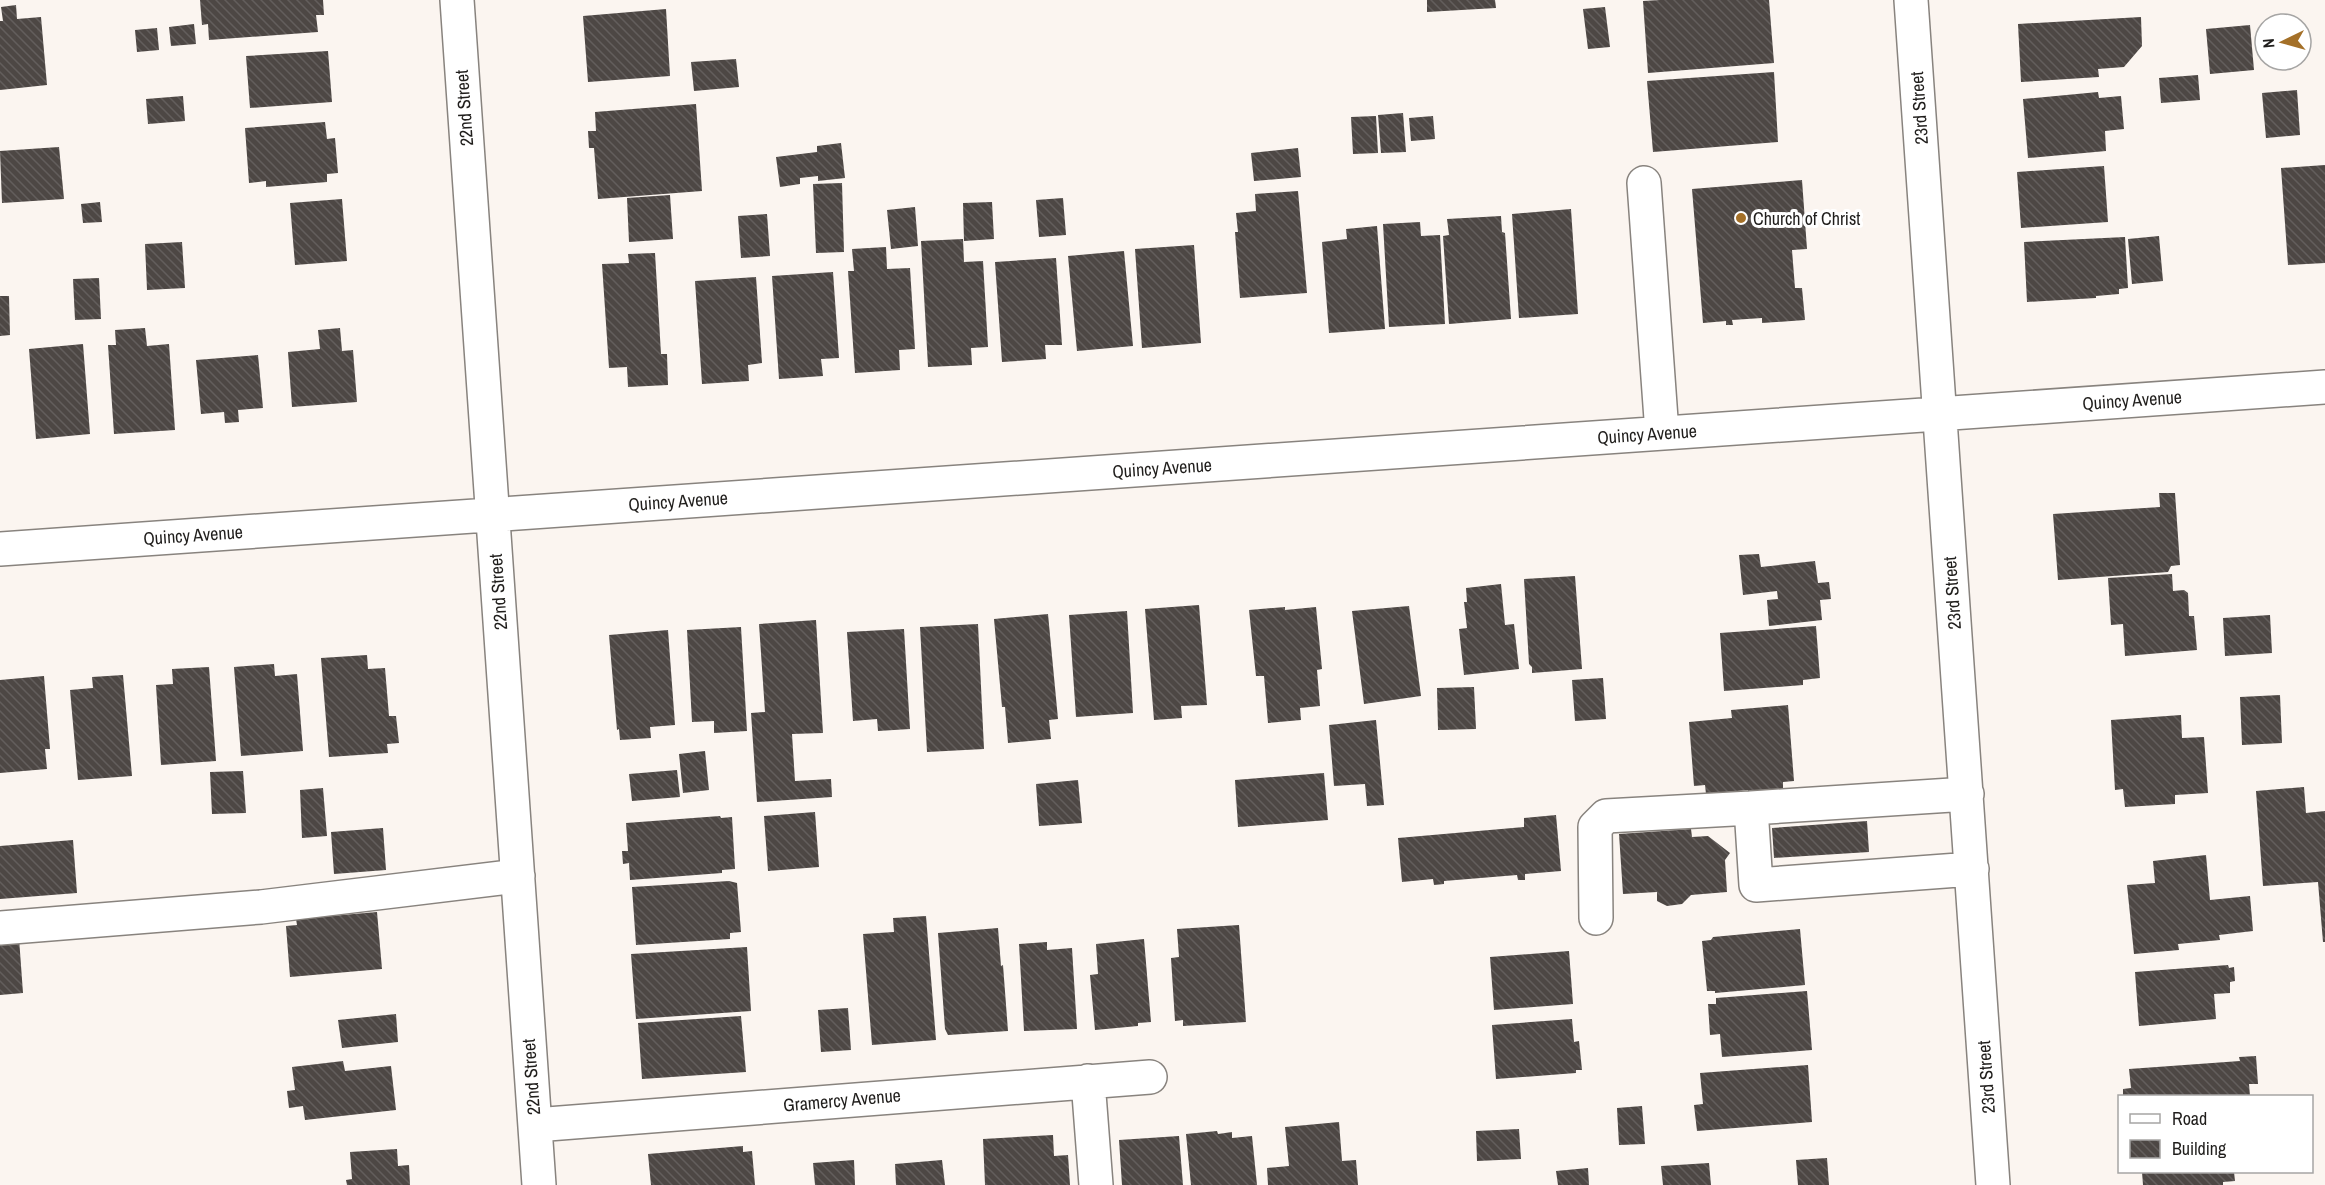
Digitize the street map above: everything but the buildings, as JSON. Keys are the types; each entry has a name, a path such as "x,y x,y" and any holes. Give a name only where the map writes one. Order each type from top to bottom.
{"street":[{"name":"22nd Street","path":"456,0 539,1185"},
{"name":"23rd Street","path":"1911,0 1993,1185"},
{"path":"1644,183 1662,433"},
{"name":"Quincy Avenue","path":"0,549 2325,387"},
{"path":"1596,918 1595,827 1606,816 1966,794"},
{"path":"1751,808 1756,885 1972,869"},
{"path":"0,928 261,907 518,876"},
{"name":"Gramercy Avenue","path":"535,1125 1150,1077"},
{"path":"1088,1081 1096,1185"}],"place":[{"name":"Church of Christ","path":"1741,218"}]}
